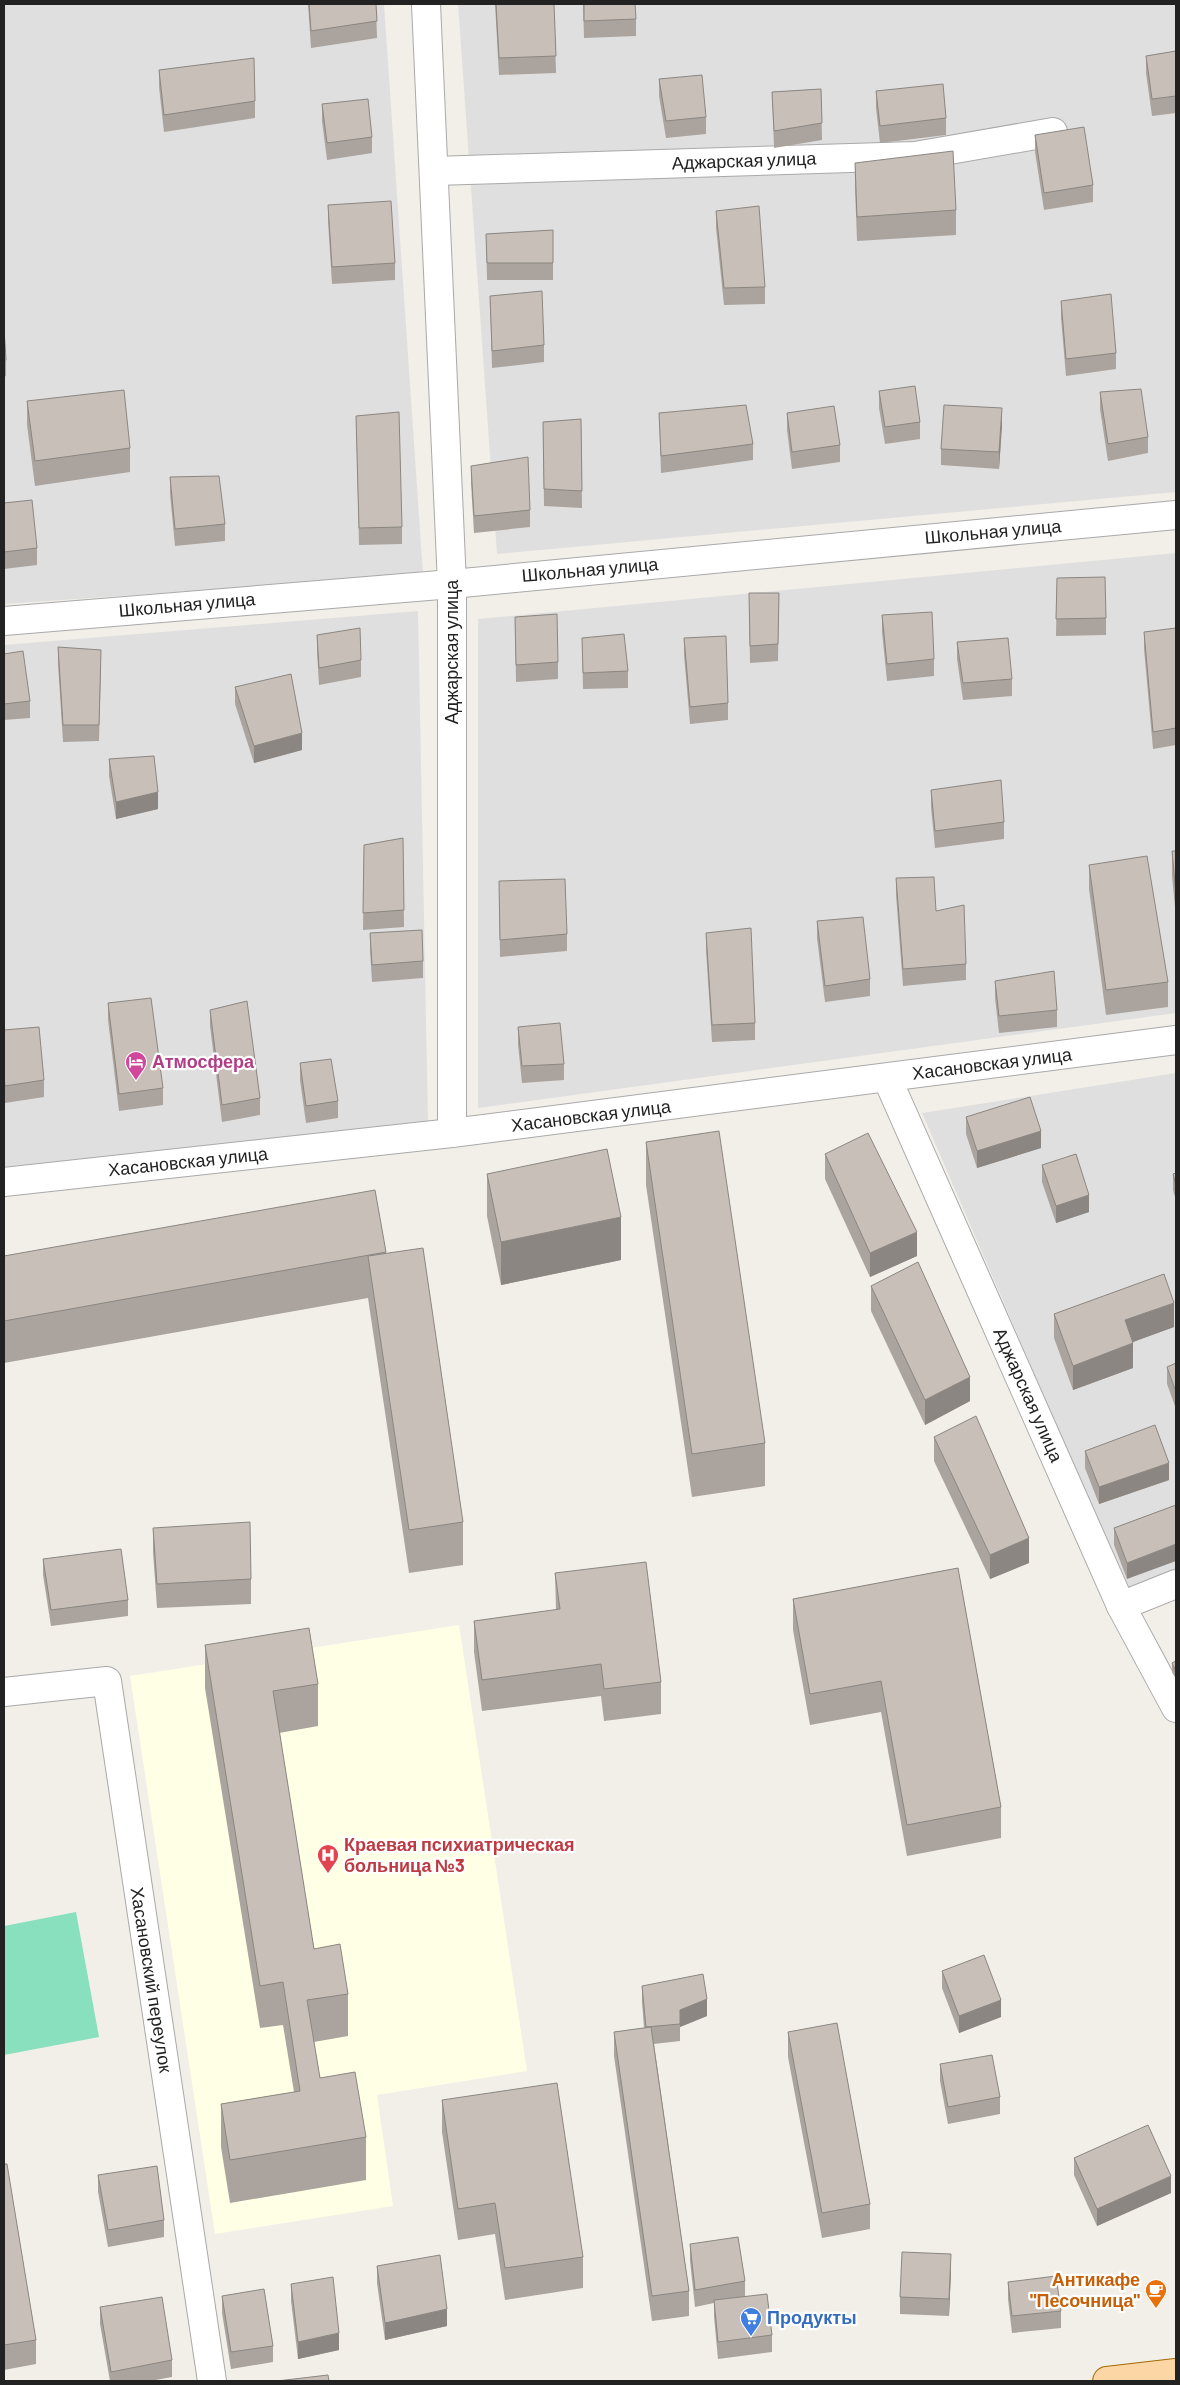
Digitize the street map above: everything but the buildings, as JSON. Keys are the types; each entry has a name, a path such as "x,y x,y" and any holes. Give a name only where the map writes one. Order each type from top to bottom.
{"main road":[{"path":"1107,2381 1176,2373"}],"street":[{"name":"Аджарская улица","path":"426,4 452,584 452,1133"},
{"name":"Аджарская улица","path":"434,171 915,156 1053,132"},
{"name":"Школьная улица","path":"4,621 452,584 1176,515"},
{"name":"Хасановская улица","path":"4,1182 452,1133 1176,1040"},
{"name":"Аджарская улица","path":"887,1078 1121,1606 1176,1708"},
{"path":"1121,1606 1176,1584"},
{"name":"Хасановский переулок","path":"4,1692 106,1681 212,2381"}],"shaded area":[{"path":"4,4 384,4 423,575 4,604"},
{"path":"458,4 1176,4 1176,492 497,554"},
{"path":"1176,553 1176,1013 478,1108 478,619"},
{"path":"418,611 428,1123 4,1167 4,645"},
{"path":"1176,1073 1176,1572 1128,1591 922,1113"},
{"name":"Краевая психиатрическая больница №3","path":"459,1625 527,2071 377,2095 393,2206 215,2234 130,1676"}],"green space":[{"path":"76,1912 99,2037 4,2055 4,1926"}],"place":[{"name":"Атмосфера","path":"136,1081"},
{"name":"Краевая психиатрическая больница №3","path":"328,1874"},
{"name":"Антикафе \"Песочница\"","path":"1156,2309"},
{"name":"Продукты","path":"751,2337"}]}
